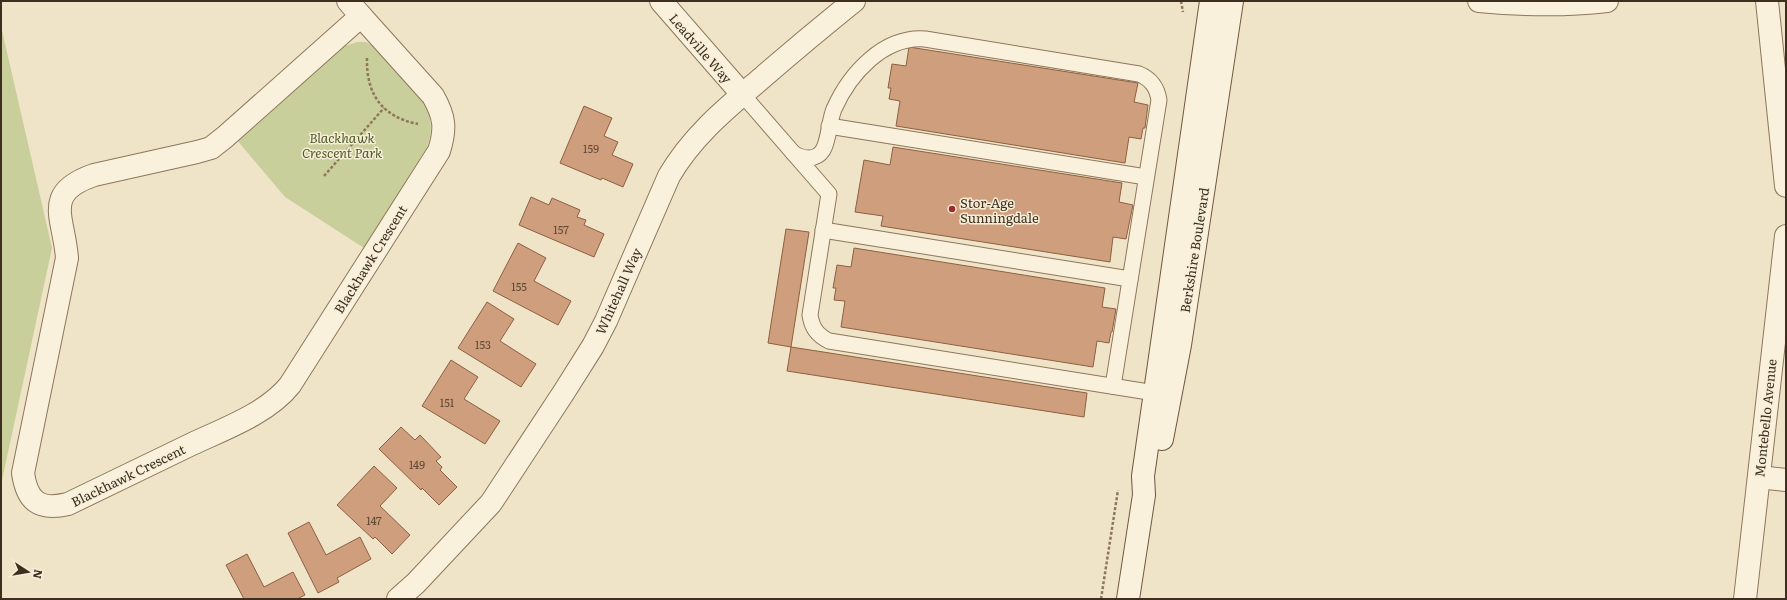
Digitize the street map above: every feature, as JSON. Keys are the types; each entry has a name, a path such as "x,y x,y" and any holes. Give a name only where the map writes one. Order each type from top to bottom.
{"street":[{"name":"Leadville Way","path":"661,1 742,94"},
{"name":"Whitehall Way","path":"398,599 416,583 469,527 502,488 593,346 606,321 669,176 692,141 742,94 854,1"},
{"name":"Berkshire Boulevard","path":"1128,599 1144,494 1143,476 1211,1"},
{"name":"Berkshire Boulevard","path":"1144,494 1156,478 1180,346 1232,1"},
{"path":"1479,1 1517,5 1558,6 1607,1"},
{"path":"1767,1 1786,186"},
{"name":"Blackhawk Crescent","path":"354,8 433,96 440,108 443,119 444,137 439,151 290,385 282,396 233,425 68,504 58,507 37,503 30,496 25,486 23,473 25,456 67,258 66,245 59,212 60,203 64,194 81,180 94,175 210,148 225,137 354,8"},
{"name":"Montebello Avenue","path":"1745,599 1786,236"},
{"path":"1759,477 1786,480"}],"lane":[{"path":"794,153 805,158 818,155 825,146 834,110 846,88 861,69 878,53 893,44 910,39 948,43 1139,74 1147,77 1157,91 1158,100 1112,386"},
{"path":"742,94 829,194 810,315 811,323 815,331 821,337 829,341 1155,393"},
{"path":"829,126 1146,177"},
{"path":"823,230 1130,280"}],"path":[{"path":"379,35 371,44 367,58 366,71 372,91 384,108 394,116 418,124 431,123 443,119"},
{"path":"324,176 384,108"}],"green space":[{"path":"1,26 52,248 1,485"},
{"name":"Blackhawk Crescent Park","path":"357,42 366,42 378,49 424,103 429,114 431,125 427,147 364,248 285,197 236,139 342,47"}],"building":[{"path":"909,47 1138,83 1134,102 1148,105 1145,128 1143,128 1141,139 1129,137 1125,163 896,126 900,101 889,99 891,88 888,88 892,64 906,66"},
{"path":"584,106 612,118 604,136 618,142 612,155 633,164 623,187 602,178 601,180 560,163"},
{"path":"893,147 1122,183 1119,202 1133,205 1126,239 1113,237 1110,262 881,226 883,216 855,212 864,160 890,165"},
{"path":"531,197 549,205 552,198 580,210 577,217 586,220 584,225 604,234 594,257 519,225"},
{"path":"786,229 809,232 791,347 768,343"},
{"path":"518,243 546,258 534,281 571,301 558,325 493,291"},
{"path":"854,248 1105,288 1102,307 1116,309 1109,343 1097,341 1093,367 841,327 845,301 834,300 836,288 833,288 837,265 851,267"},
{"path":"487,302 514,319 500,341 536,364 521,387 458,348"},
{"path":"791,347 1087,393 1084,417 787,371"},
{"path":"451,360 478,377 464,399 500,421 485,444 422,406"},
{"path":"401,427 415,440 420,435 441,457 436,461 442,467 440,470 457,487 439,505 422,488 421,490 379,449"},
{"path":"374,466 397,488 380,506 410,535 392,554 375,537 373,539 337,505"},
{"path":"309,522 326,555 360,537 371,559 337,578 339,582 318,593 288,533"},
{"path":"247,554 264,587 293,572 305,595 297,599 244,599 226,565"}],"place":[{"name":"Stor-Age Sunningdale","path":"952,209"}]}
